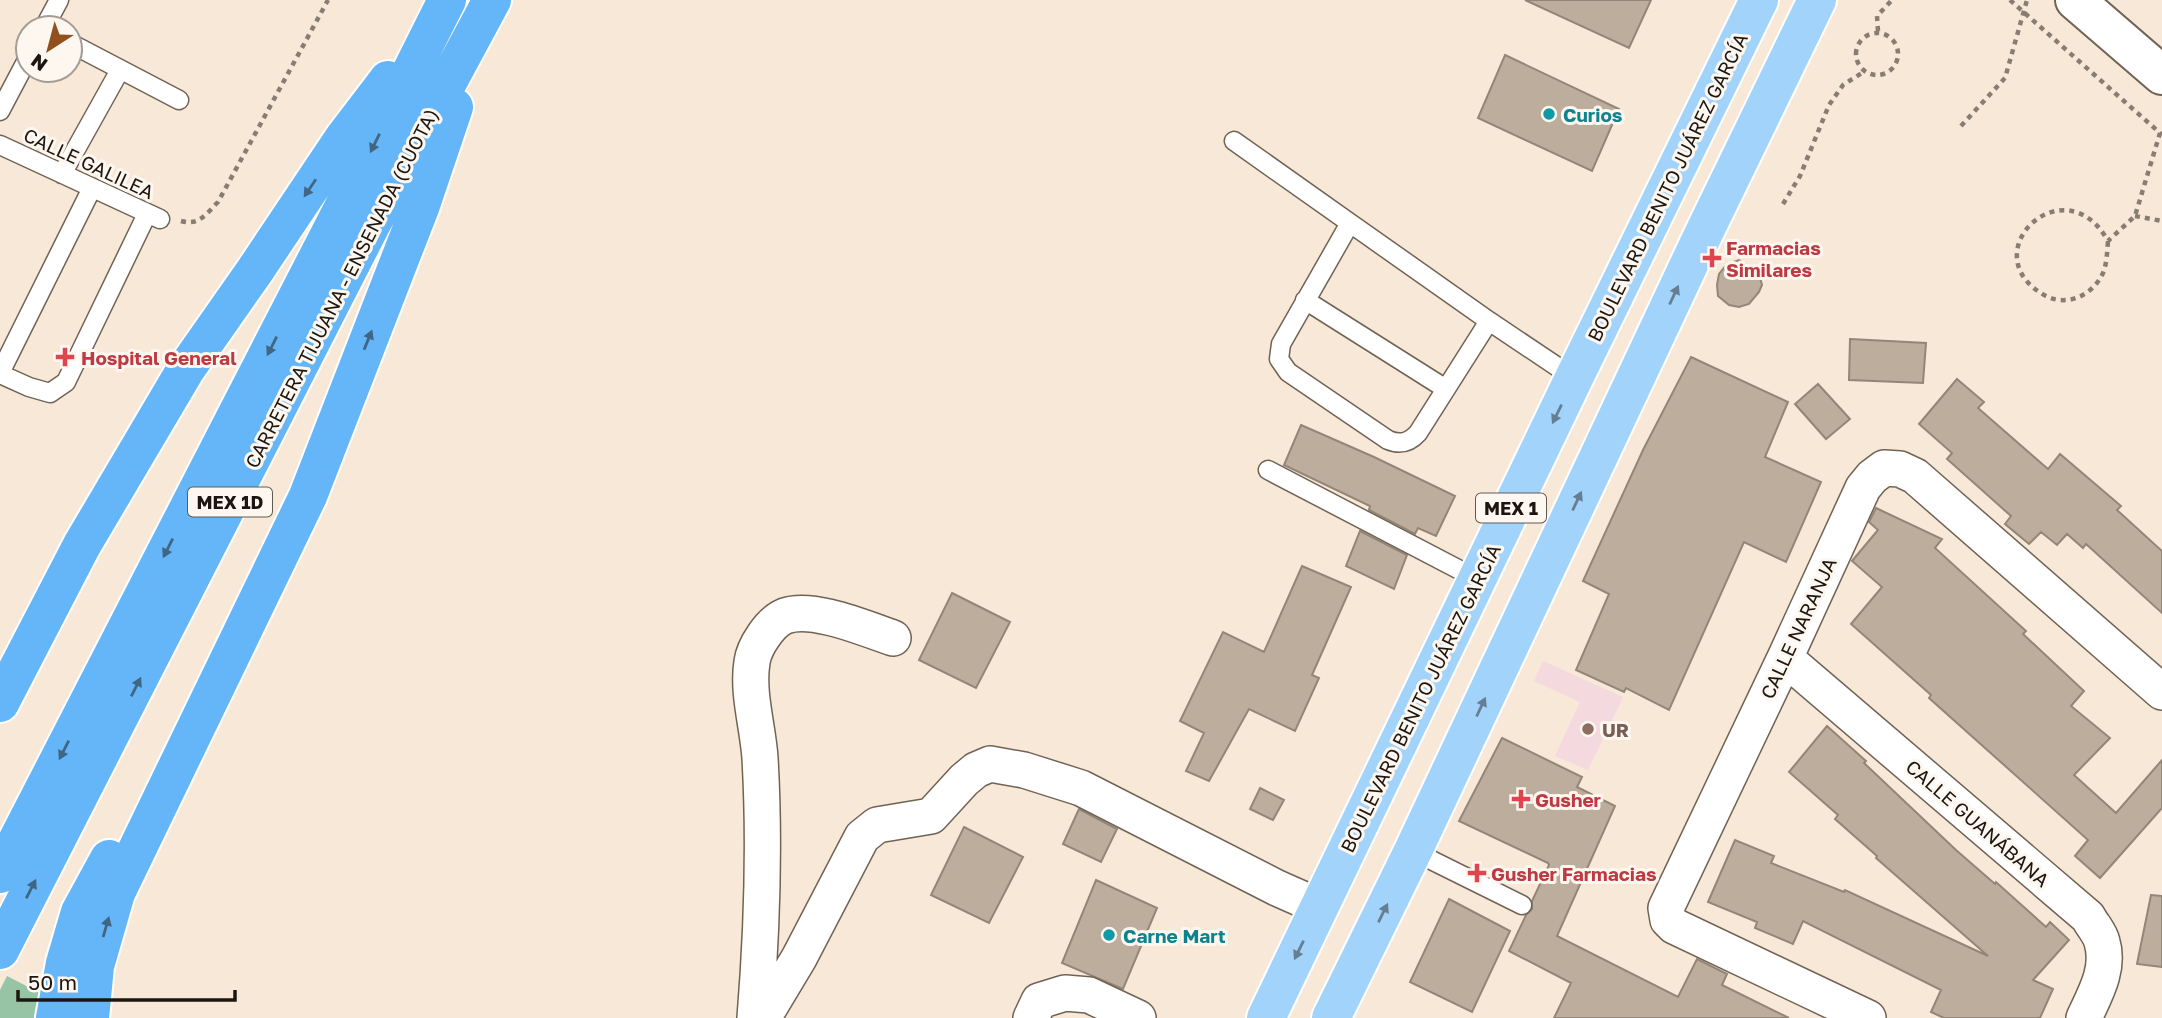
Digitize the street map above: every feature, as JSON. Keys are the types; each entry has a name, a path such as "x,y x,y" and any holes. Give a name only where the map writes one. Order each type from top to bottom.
{"highway":[{"name":"CARRETERA TIJUANA - ENSENADA (CUOTA)","path":"0,874 330,234 447,0"},
{"name":"CARRETERA TIJUANA - ENSENADA (CUOTA)","path":"0,950 371,225 492,0"},
{"path":"0,703 82,545 186,369 343,139 384,84 428,38"},
{"path":"90,1018 95,966 116,893 308,496 436,167 457,94 463,56"},
{"path":"0,733 155,449 186,369"},
{"path":"55,1018 65,964 80,912 354,374"}],"main road":[{"name":"BOULEVARD BENITO JUÁREZ GARCÍA","path":"1266,1018 1759,0"},
{"name":"MEX 1","path":"1331,1018 1817,0"}],"street":[{"path":"2075,0 2162,75"},
{"name":"CALLE NARANJA","path":"1868,1018 1674,926 1668,920 1666,908 1863,488 1872,477 1884,468 1900,469 1915,476 2162,692"},
{"path":"755,1018 764,878 760,758 751,678 752,659 772,626 786,616 817,614 893,638"},
{"name":"CALLE GUANÁBANA","path":"1785,658 2088,917 2102,940 2105,961 2100,981 2084,1018"},
{"path":"763,1018 799,958 862,837 877,825 931,816 964,780 976,770 990,764 1024,769 1081,788 1277,888 1320,907"},
{"path":"1031,1018 1039,1001 1065,993 1089,995 1139,1018"}],"lane":[{"path":"84,51 179,100"},
{"path":"62,174 120,70"},
{"path":"0,111 14,84"},
{"path":"1234,141 1574,378"},
{"name":"CALLE GALILEA","path":"0,145 154,216"},
{"path":"92,188 0,374 50,393 66,382 154,216"},
{"path":"1350,223 1279,351 1282,367 1388,440 1396,443 1412,440 1489,321"},
{"path":"1305,300 1446,389"},
{"path":"1268,470 1477,579"},
{"path":"1413,851 1522,905"}],"path":[{"path":"154,216 191,224 198,222 218,202 328,0"},
{"path":"1878,31 1877,16 1892,0"},
{"path":"2010,0 2160,133 2135,216 2108,241 2107,259 2102,274 2083,296 2067,300 2051,298 2036,290 2023,277 2017,262 2018,244 2026,226 2042,215 2056,210 2085,217 2101,229 2108,241"},
{"path":"1961,126 2005,78 2027,0"},
{"path":"1878,31 1898,48 1899,62 1887,75 1875,75 1865,71 1858,65 1855,56 1862,39 1869,33 1878,31"},
{"path":"1783,204 1800,176 1829,105 1843,85 1865,71"},
{"path":"2135,216 2162,220"}],"shaded area":[{"name":"UR","path":"1543,661 1623,697 1588,770 1555,756 1580,702 1534,681"}],"green space":[{"path":"7,976 40,993 35,1018 0,1018 0,990"}],"building":[{"path":"1525,0 1651,0 1629,48"},
{"name":"Curios","path":"1505,55 1619,109 1592,171 1478,118"},
{"path":"1739,260 1759,274 1762,285 1749,304 1739,307 1729,305 1718,296 1717,285 1719,274 1727,264"},
{"path":"1850,339 1926,343 1923,383 1849,380"},
{"path":"1691,357 1788,402 1765,457 1821,482 1786,562 1744,542 1669,710 1626,688 1624,692 1576,670 1609,594 1583,581 1643,450"},
{"path":"1957,379 1984,402 1978,408 2048,469 2060,454 2121,506 2117,510 2162,551 2162,613 2086,544 2083,548 2067,534 2057,545 2041,532 2029,544 2005,524 2011,516 1947,459 1952,453 1919,424"},
{"path":"1818,384 1850,419 1826,439 1795,404"},
{"path":"1301,425 1455,496 1436,536 1418,528 1415,534 1369,510 1370,506 1284,465"},
{"path":"1876,508 1942,539 1935,548 2026,631 2023,634 2084,691 2071,706 2110,738 2074,775 2116,813 2162,760 2162,808 2100,878 2075,856 2088,840 1929,698 1931,695 1851,624 1882,587 1852,561 1878,530 1869,522"},
{"path":"1360,531 1407,555 1394,589 1346,566"},
{"path":"1302,566 1351,587 1312,675 1319,678 1295,731 1249,709 1209,781 1186,771 1204,733 1180,721 1223,632 1264,652"},
{"path":"952,593 1010,622 976,688 919,660"},
{"path":"1827,726 1956,850 2046,927 2050,922 2069,940 2033,980 2053,989 2040,1018 1944,1018 1931,1012 1941,990 1803,921 1793,944 1755,928 1757,922 1708,902 1735,840 1774,856 1771,863 1844,892 1845,890 1988,956 1876,858 1877,856 1835,819 1838,815 1789,772"},
{"path":"1502,738 1582,777 1577,787 1615,806 1557,936 1678,997 1697,959 1727,974 1722,985 1789,1018 1554,1018 1571,983 1509,951 1526,915 1532,909 1532,901 1549,865 1459,821"},
{"path":"1260,788 1284,800 1273,820 1250,809"},
{"path":"1079,809 1117,829 1101,862 1063,844"},
{"path":"964,827 1023,857 989,923 931,895"},
{"name":"Carne Mart","path":"1096,880 1157,908 1123,989 1062,963"},
{"path":"2151,895 2162,896 2162,967 2137,964"},
{"path":"1449,899 1510,931 1472,1012 1410,982"}],"place":[{"name":"Curios","path":"1549,114"},
{"name":"Farmacias Similares","path":"1712,258"},
{"name":"Hospital General","path":"65,357"},
{"name":"UR","path":"1588,729"},
{"name":"Gusher","path":"1521,799"},
{"name":"Gusher Farmacias","path":"1477,873"},
{"name":"Carne Mart","path":"1109,935"}]}
